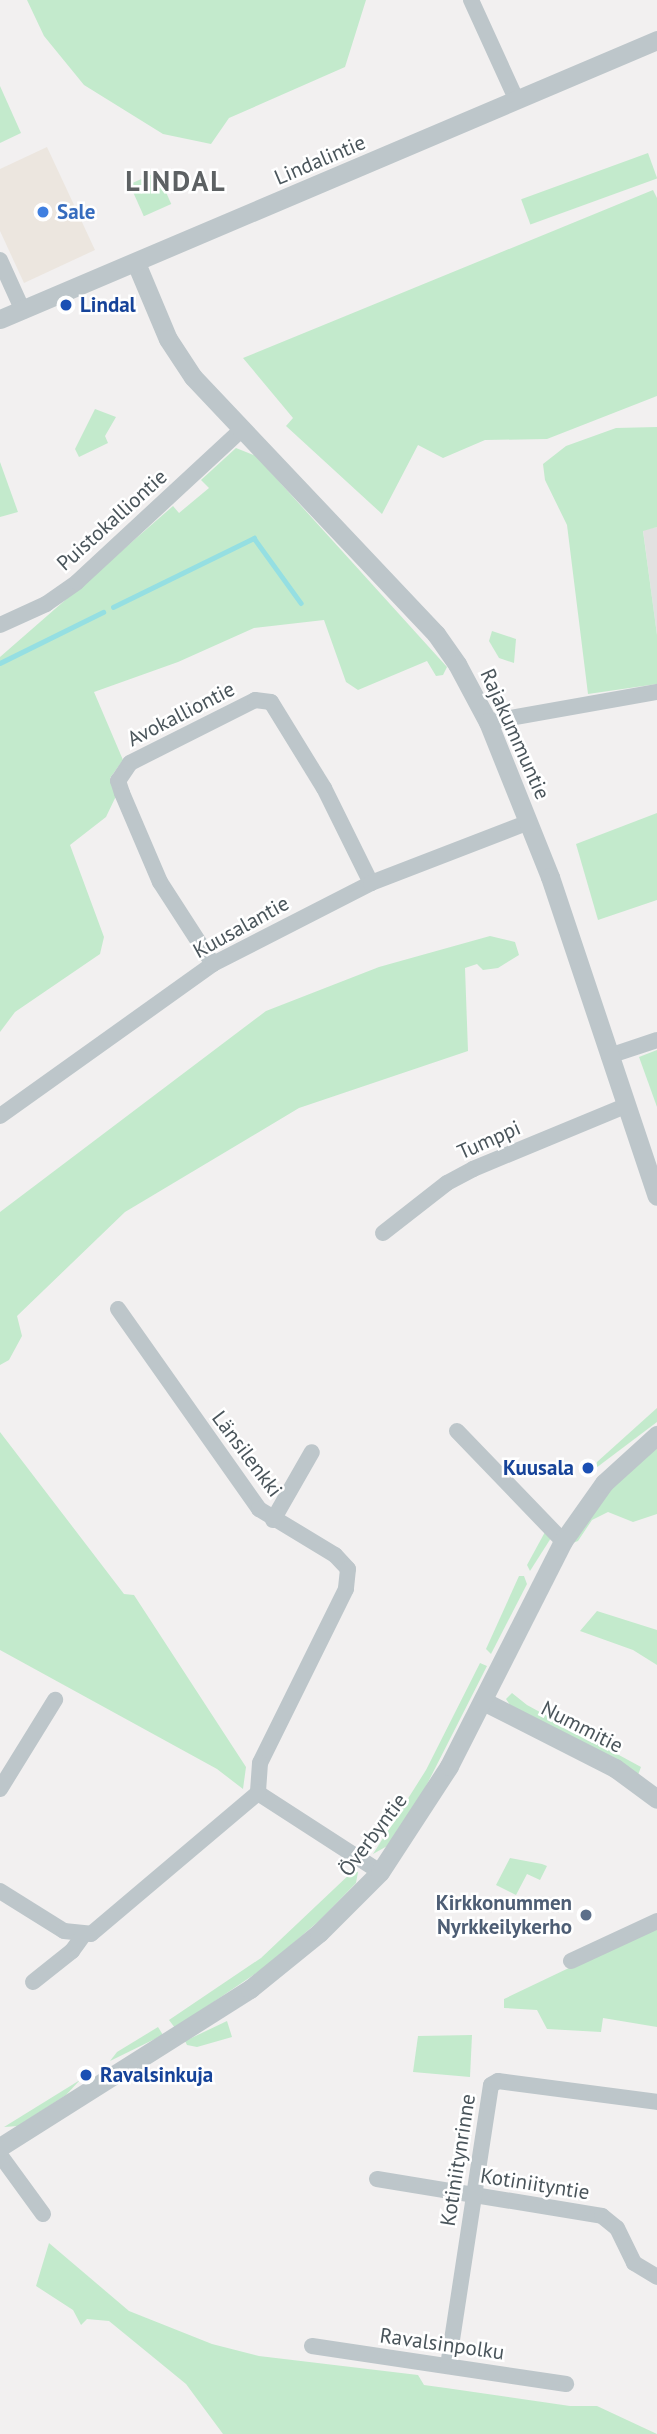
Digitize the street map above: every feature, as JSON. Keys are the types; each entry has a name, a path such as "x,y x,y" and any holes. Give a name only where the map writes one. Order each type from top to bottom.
{"street":[{"path":"471,0 517,101"},
{"name":"Lindalintie","path":"0,319 657,40"},
{"path":"0,260 23,311"},
{"name":"Rajakummuntie","path":"136,263 168,340 193,377 436,634 488,722 529,822 657,1196"},
{"name":"Puistokalliontie","path":"0,625 46,604 77,582 242,429"},
{"path":"488,722 657,692"},
{"name":"Avokalliontie","path":"213,964 160,882 122,793 118,781 130,763 255,700 271,702 324,788 371,883"},
{"name":"Kuusalantie","path":"0,1116 213,964 371,883 529,822"},
{"path":"609,1056 657,1040"},
{"name":"Tumppi","path":"383,1233 447,1183 473,1169 625,1106"},
{"name":"Länsilenkki","path":"118,1309 251,1500 273,1520 335,1555 349,1577 260,1763 258,1793"},
{"path":"457,1431 563,1541"},
{"name":"Överbyntie","path":"0,2147 250,1989 319,1933 380,1872 449,1766 563,1541 604,1483 657,1435"},
{"path":"273,1520 312,1452"},
{"path":"0,1789 55,1700"},
{"name":"Nummitie","path":"483,1701 615,1769 657,1799"},
{"path":"0,1891 64,1931 83,1936 91,1934 258,1793 380,1872"},
{"path":"571,1961 657,1921"},
{"path":"33,1982 72,1951 83,1936"},
{"name":"Kotiniitynrinne","path":"448,2366 488,2092 498,2081 657,2102"},
{"path":"0,2155 43,2214"},
{"name":"Kotiniityntie","path":"377,2179 602,2216 617,2228 634,2263 657,2277"},
{"name":"Ravalsinpolku","path":"312,2346 566,2384"}],"shaded area":[{"path":"47,147 95,250 24,283 0,231 0,169"},
{"path":"657,527 657,635 643,530"}],"green space":[{"path":"27,0 366,0 345,67 229,118 211,144 163,134 84,85 44,36"},
{"path":"0,86 21,133 0,143"},
{"path":"648,153 657,178 530,225 521,199"},
{"path":"157,172 171,204 144,216 130,184"},
{"path":"653,190 657,198 657,396 547,439 485,440 443,458 418,445 382,514 286,426 293,418 243,358"},
{"path":"95,409 116,417 105,436 108,443 79,457 75,449"},
{"path":"657,427 657,527 643,531 657,635 657,684 588,694 567,525 545,480 543,464 566,446 616,428"},
{"path":"236,448 256,456 447,667 443,675 436,676 427,661 358,690 346,682 324,620 254,628 178,662 94,692 123,760 110,778 117,794 106,817 70,845 104,937 100,954 15,1012 0,1032 0,657 173,506 179,513 209,488 201,480"},
{"path":"0,462 18,512 0,517"},
{"path":"492,631 516,639 514,663 499,658 489,641"},
{"path":"657,813 657,900 598,920 576,844"},
{"path":"490,936 515,942 519,955 498,968 483,970 477,964 465,968 468,1051 299,1108 125,1212 17,1316 22,1336 9,1360 0,1365 0,1212 266,1011 379,967"},
{"path":"657,1050 657,1107 639,1057"},
{"path":"657,1408 657,1422 596,1468 597,1462"},
{"path":"0,1432 124,1594 134,1595 246,1767 243,1789 217,1769 0,1650"},
{"path":"657,1445 657,1514 633,1522 608,1512 592,1520 578,1541 570,1544 609,1489"},
{"path":"545,1532 551,1538 530,1571 527,1565"},
{"path":"519,1576 524,1576 527,1584 491,1654 486,1649"},
{"path":"597,1611 657,1630 657,1665 633,1650 580,1631"},
{"path":"480,1663 487,1666 419,1800 389,1845 373,1854 426,1770"},
{"path":"512,1693 527,1705 641,1767 638,1775 510,1705 506,1699"},
{"path":"510,1858 547,1866 540,1880 527,1874 516,1895 496,1885"},
{"path":"353,1871 358,1872 356,1883 320,1920 268,1965 175,2028 169,2020 261,1958"},
{"path":"657,1926 657,2027 603,2018 601,2032 547,2029 537,2010 504,2008 504,1999"},
{"path":"227,2021 232,2037 197,2047 187,2045 185,2041"},
{"path":"158,2027 163,2035 110,2061 117,2052"},
{"path":"472,2035 470,2077 413,2072 418,2036"},
{"path":"80,2080 66,2095 18,2126 4,2127"},
{"path":"49,2243 129,2311 212,2344 259,2356 418,2375 424,2385 570,2406 597,2406 657,2434 223,2434 186,2384 109,2321 87,2319 81,2325 73,2310 36,2286"}],"waterway":[{"path":"113,607 254,538 301,603"},
{"path":"0,663 103,612"}],"place":[{"name":"Sale","path":"43,212"},
{"name":"Lindal","path":"66,305"},
{"name":"Kuusala","path":"588,1468"},
{"name":"Kirkkonummen Nyrkkeilykerho","path":"586,1915"},
{"name":"Ravalsinkuja","path":"86,2075"}],"district":[{"name":"LINDAL","path":"176,181"}]}
